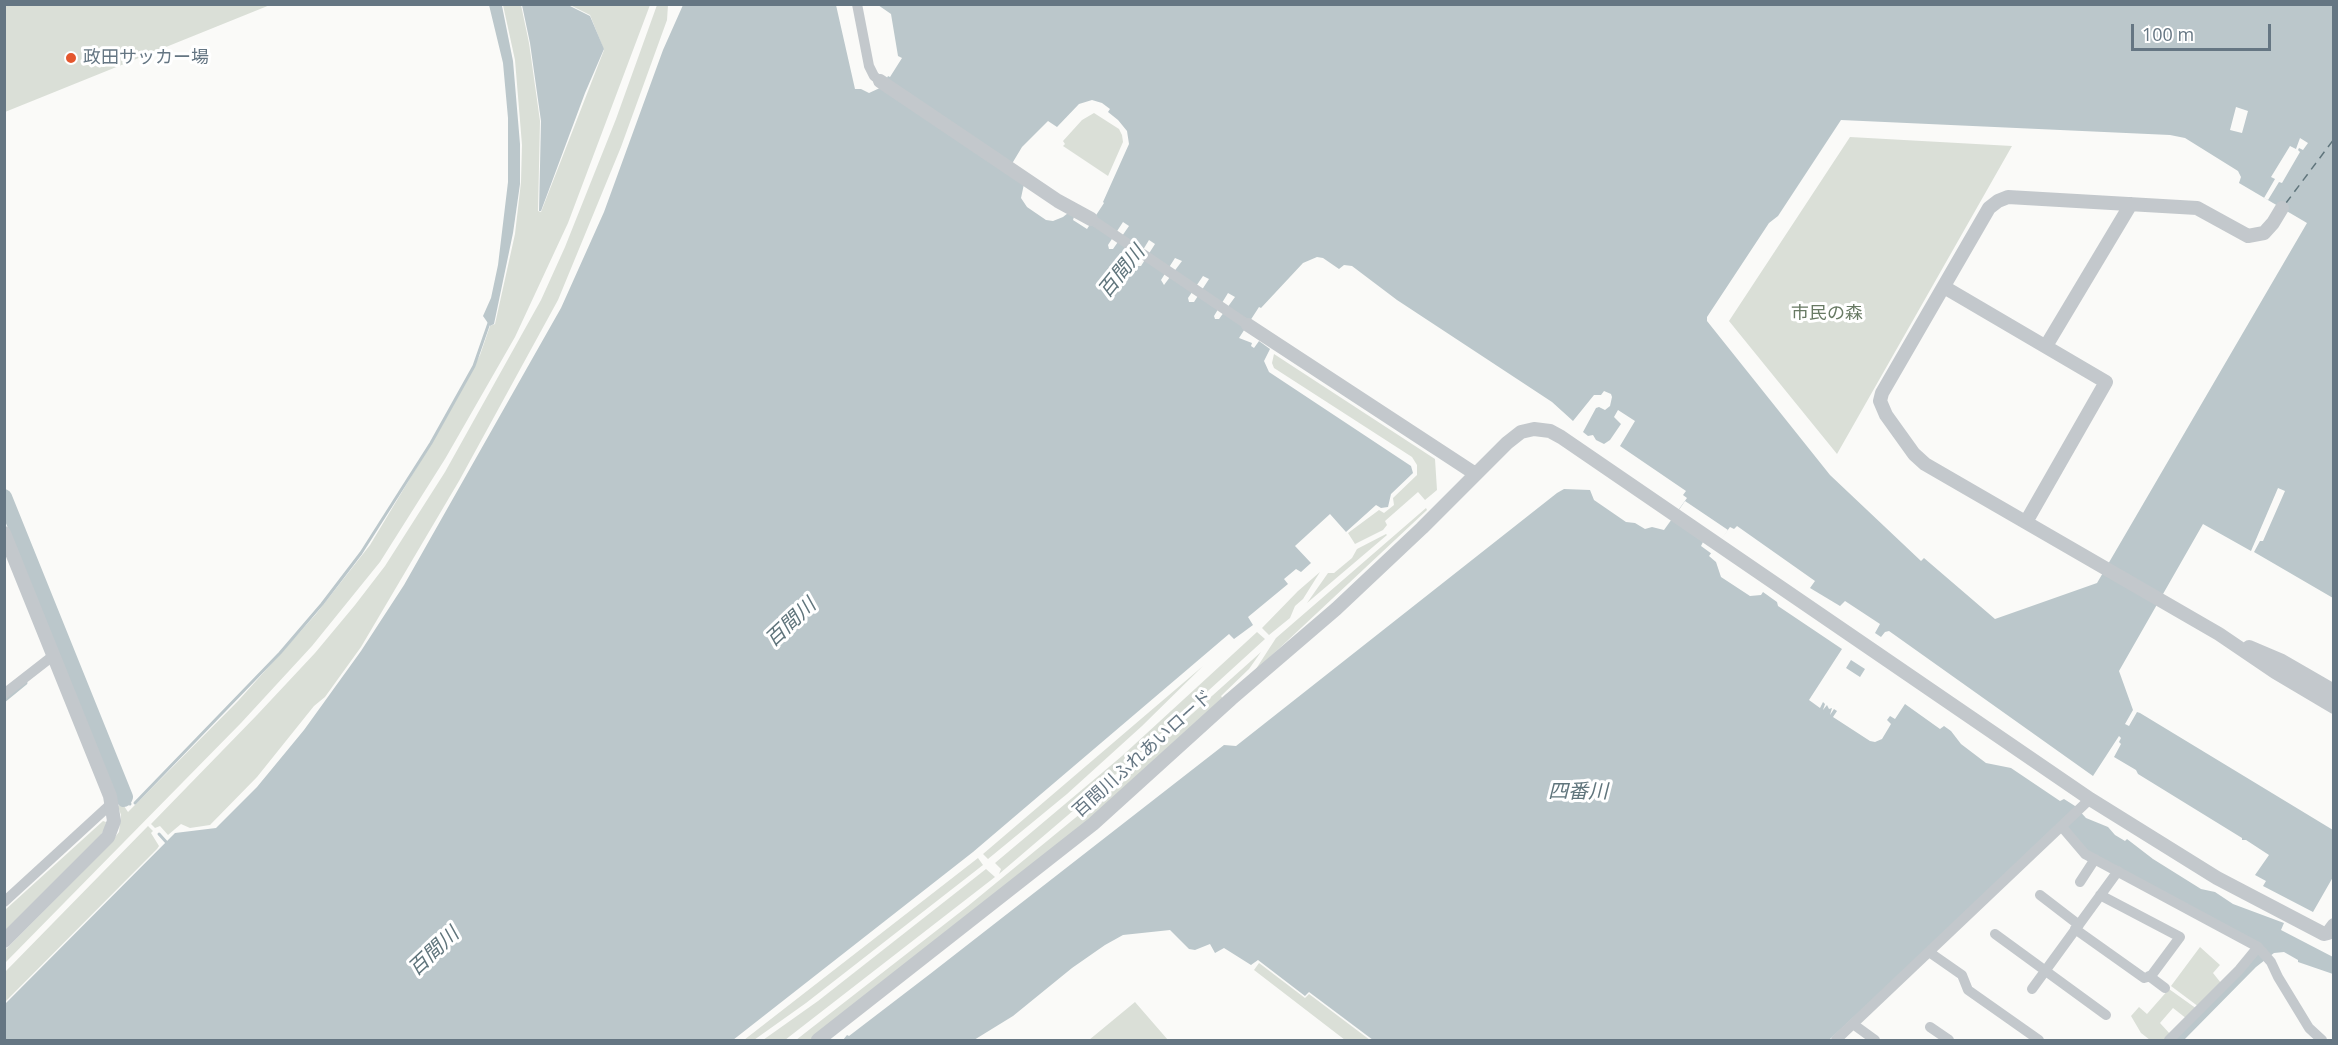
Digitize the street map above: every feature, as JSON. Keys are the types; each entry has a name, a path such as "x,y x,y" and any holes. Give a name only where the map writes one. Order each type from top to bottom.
{"street":[{"path":"857,4 869,66 874,76 880,81 1474,474"},
{"path":"2282,208 2273,224 2264,233 2248,236 2196,208 2008,197 1998,201 1989,208 1882,393 1882,408 1919,459 2219,634 2275,672 2334,707"},
{"path":"2046,346 2131,204"},
{"path":"1944,287 2106,382 2026,522"},
{"name":"百間川ふれあいロード","path":"818,1041 1032,874 1120,801 1232,699 1336,609 1422,528 1474,474 1514,437 1527,430 1541,429 1561,437 2090,799 2242,892 2318,932 2324,934 2333,929"},
{"path":"4,533 112,803 114,821 108,837 4,941"},
{"path":"2219,634 2282,661 2334,691"},
{"path":"4,694 54,655"},
{"path":"1836,1041 2090,799"},
{"path":"4,902 112,803"},
{"path":"2063,826 2085,854 2259,947 2268,958 2309,1028 2322,1041"},
{"path":"2080,882 2095,859"},
{"path":"2032,989 2118,871"},
{"path":"2040,896 2144,978 2150,976 2180,937 2100,895"},
{"path":"1995,934 2106,1015"},
{"path":"2169,1041 2259,947"},
{"path":"1929,952 1962,975 1968,990 2039,1041"},
{"path":"2150,976 2165,988"},
{"path":"1853,1024 1875,1041"},
{"path":"1930,1027 1948,1041"}],"green space":[{"name":"政田サッカー場","path":"5,4 270,4 270,5 5,112"},
{"path":"503,5 521,5 529,43 540,121 538,211 541,212 604,50 590,15 570,5 650,5 568,223 515,337 445,459 380,562 312,646 241,723 5,963 5,950 119,832 121,815 118,806 122,803 128,812 238,701 316,614 370,545 441,427 480,355 490,326 495,324 515,234 521,182 522,145 515,60"},
{"path":"657,5 668,5 667,20 621,147 558,300 459,481 361,647 325,697 314,706 257,777 210,825 190,828 181,824 168,835 160,826 155,828 151,824 315,653 355,605 385,566 445,472 541,300 565,247 616,119"},
{"path":"1094,113 1119,129 1122,135 1123,142 1108,176 1063,146 1065,144 1063,141 1082,120"},
{"name":"市民の森","path":"1850,137 2012,146 1837,454 1729,321"},
{"path":"1274,354 1435,459 1437,490 1425,500 1418,492 1385,521 1387,525 1383,530 1355,544 1348,533 1379,510 1384,513 1394,505 1393,498 1417,475 1417,465 1412,457 1274,368 1272,363"},
{"path":"1426,508 1427,510 1254,672 1276,638"},
{"path":"1386,534 1307,603 1328,573 1334,573 1352,558 1357,549"},
{"path":"1320,572 1303,599 1295,606 1290,618 1269,635 1262,628"},
{"path":"1257,632 1265,639 1129,763 999,874 1001,869 995,863 1122,756"},
{"path":"1261,652 1249,669 1221,696 1223,699 1128,788 812,1040 796,1040 968,906 1086,809"},
{"path":"1203,666 1142,726 1067,794 988,859 983,854"},
{"path":"103,821 106,822 105,828 98,840 5,935 5,910"},
{"path":"148,826 153,831 151,833 159,846 157,849 5,1002 5,972"},
{"path":"978,858 983,865 806,1003 754,1040 744,1040"},
{"path":"986,869 995,877 785,1040 763,1040 818,1001"},
{"path":"2200,947 2220,965 2213,973 2221,983 2199,1007 2171,986"},
{"path":"1259,963 1305,998 1309,994 1370,1040 1345,1040 1254,970"},
{"path":"2169,989 2197,1009 2187,1019 2173,1008 2160,1023 2171,1035 2165,1040 2150,1040 2141,1033 2131,1016 2139,1007 2147,1014"},
{"path":"1135,1002 1168,1040 1089,1040"}],"water":[{"path":"489,5 502,6 513,61 520,144 520,184 513,233 494,324 490,326 483,316 491,298 498,265 508,182 508,118 503,63"},
{"path":"522,5 568,5 590,16 604,49 541,211 539,211 541,121"},
{"path":"683,5 836,5 855,89 869,93 882,87 902,58 898,56 891,14 878,5 2333,5 2333,598 2254,552 2260,541 2263,541 2285,491 2278,488 2251,551 2203,524 2119,671 2133,710 2125,724 2129,726 2137,712 2140,713 2333,830 2333,877 2313,912 2263,886 2266,881 2255,875 2269,855 2114,757 2121,744 2119,736 2093,776 1889,631 1881,637 1875,633 1880,624 1845,601 1840,606 1810,588 1815,581 1737,526 1734,529 1730,527 1709,556 1716,562 1721,577 1750,596 1761,595 1763,592 1777,602 1778,606 1842,649 1809,700 1820,708 1823,702 1825,704 1823,710 1827,705 1829,709 1832,708 1830,715 1834,709 1837,711 1833,717 1875,742 1882,739 1891,724 1887,720 1890,716 1895,719 1905,704 1940,729 1944,726 1951,731 1961,744 1986,763 2011,768 2060,801 2064,799 2075,806 2086,818 2108,827 2115,835 2125,841 2127,839 2153,859 2201,889 2215,892 2233,904 2284,923 2281,930 2333,957 2333,974 2298,962 2284,952 2274,953 2256,967 2184,1040 2173,1040 2262,946 2084,851 2063,822 1829,1040 1373,1040 1309,992 1305,996 1258,960 1251,965 1224,948 1215,953 1210,944 1195,950 1189,949 1170,930 1123,935 1105,945 1072,968 1013,1016 974,1040 843,1040 1224,745 1236,746 1557,493 1564,489 1590,490 1594,500 1626,522 1635,523 1645,529 1652,527 1664,530 1687,498 1683,495 1686,491 1620,446 1635,421 1618,410 1614,417 1621,424 1610,440 1604,444 1596,440 1593,435 1588,436 1583,432 1596,408 1605,410 1610,406 1611,394 1604,391 1601,395 1594,395 1573,421 1552,402 1397,300 1352,266 1344,265 1339,269 1323,258 1317,257 1303,263 1261,308 1259,307 1239,338 1252,343 1251,346 1254,348 1259,341 1270,349 1264,361 1269,372 1411,466 1413,473 1391,494 1388,507 1381,508 1376,505 1346,532 1330,514 1295,546 1311,563 1301,572 1296,569 1284,579 1288,584 1248,617 1253,625 1234,639 1229,634 973,852 733,1040 5,1040 5,1004 175,833 216,828 257,787 304,730 361,651 404,585 561,308 604,212 663,50","holes":["1092,100 1110,109 1108,112 1127,131 1129,144 1104,203 1087,229 1073,220 1074,217 1068,213 1053,221 1046,220 1027,207 1021,198 1024,184 1007,172 1022,147 1048,121 1057,127 1079,104","2236,107 2248,111 2242,133 2230,130","1841,120 2170,135 2185,138 2238,171 2241,177 2239,183 2307,223 2097,583 1995,619 1924,558 1921,561 1830,475 1707,321 1707,317 1769,223 1778,216","1123,222 1129,226 1113,249 1109,249 1108,245","1149,240 1155,244 1141,266 1136,266 1135,263","1175,258 1182,261 1164,285 1161,280","1203,276 1209,279 1194,302 1189,302 1188,298","1228,293 1235,297 1219,319 1215,319 1214,316"]},
{"path":"1851,660 1865,669 1860,677 1846,668"}],"pier":[{"path":"2300,138 2308,143 2303,150 2299,148 2300,152 2282,183 2279,182 2268,200 2264,198 2275,179 2271,177 2290,146 2296,149"},
{"path":"1685,501 1728,530 1712,554 1701,546 1703,542 1672,520"}],"waterway":[{"path":"135,803 280,653 361,553 431,443 474,366 489,323"},
{"path":"4,497 124,799"},
{"path":"4,701 26,683"},
{"path":"122,800 130,804"},
{"path":"159,834 168,844"}],"ferry route":[{"path":"2286,203 2334,139"}],"place":[{"name":"政田サッカー場","path":"71,58"}],"water label":[{"name":"百間川","path":"1122,272"},
{"name":"百間川","path":"791,623"},
{"name":"四番川","path":"1578,792"},
{"name":"百間川","path":"434,952"}]}
